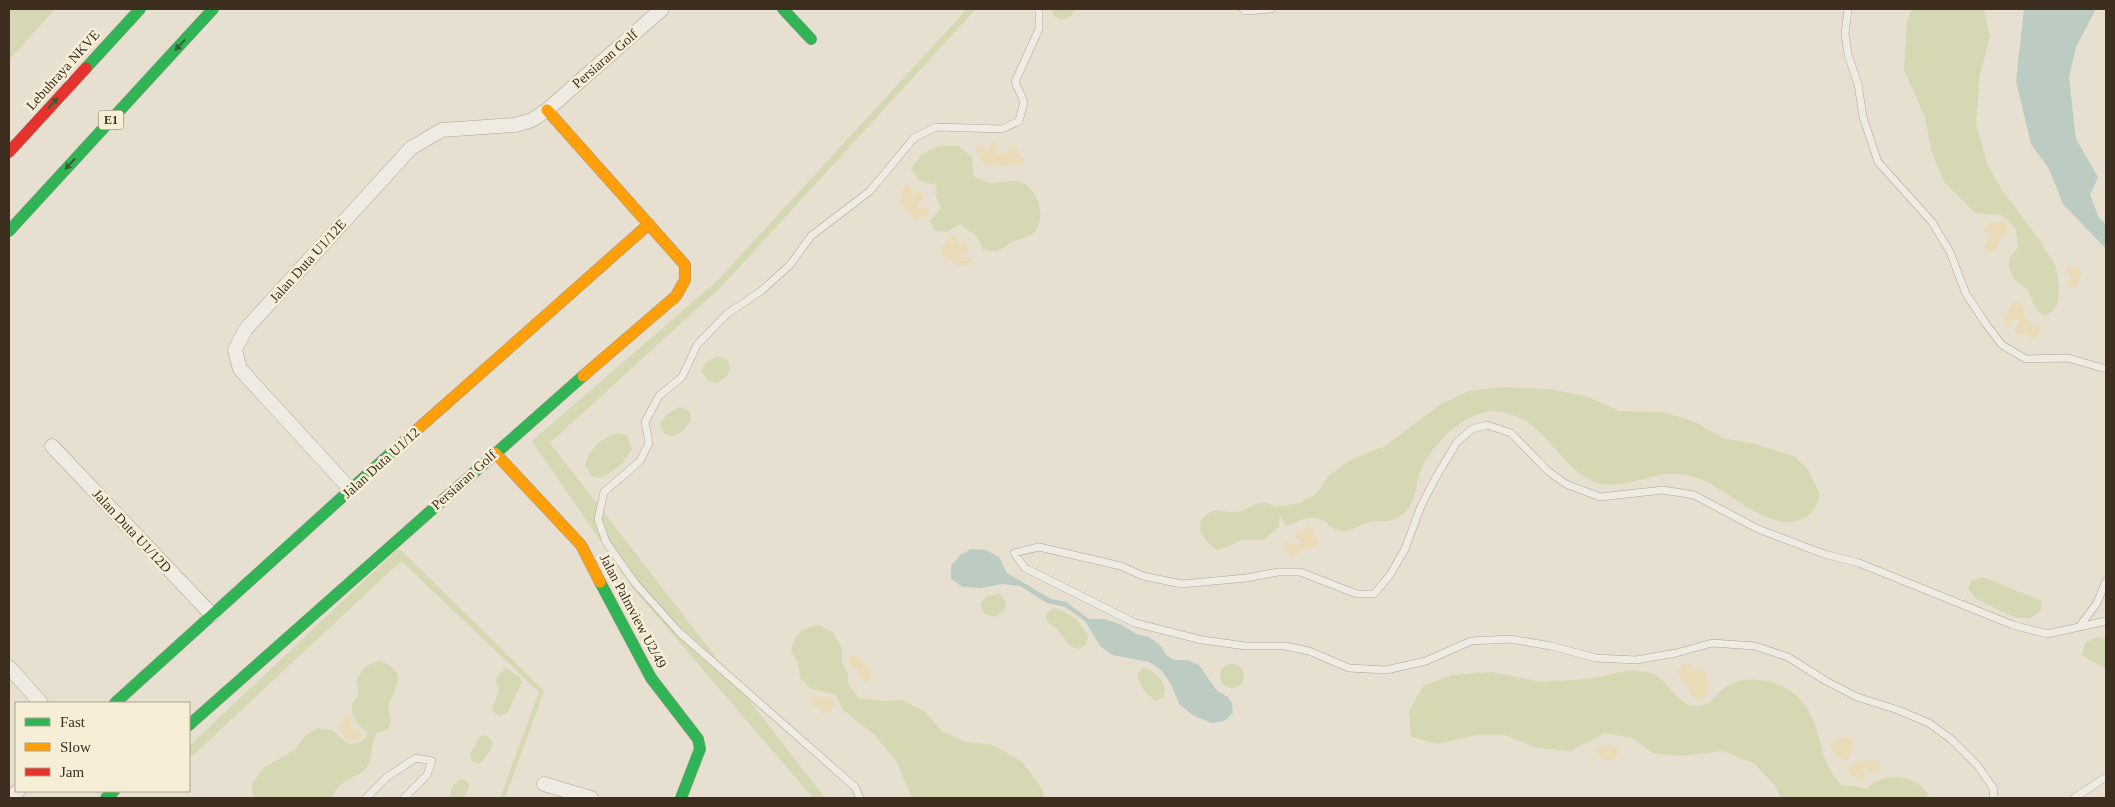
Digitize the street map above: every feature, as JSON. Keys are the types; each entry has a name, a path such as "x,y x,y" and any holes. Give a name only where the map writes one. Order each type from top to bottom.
{"main road":[{"name":"Lebuhraya NKVE","path":"9,152 140,9"},
{"name":"E1","path":"9,231 213,9"},
{"path":"783,9 811,39"},
{"name":"Persiaran Golf","path":"190,724 495,453 676,296 685,280 685,265 548,110"},
{"name":"Jalan Duta U1/12","path":"115,702 649,224"},
{"name":"Jalan Palmview U2/49","path":"495,453 581,545 651,678 698,740 700,749 681,798"}],"street":[{"name":"Persiaran Golf","path":"548,110 662,9"},
{"name":"Jalan Duta U1/12E","path":"350,490 240,369 235,350 238,343 245,330 411,148 442,130 515,125 532,120 548,110"},
{"name":"Jalan Duta U1/12D","path":"52,446 212,615"},
{"path":"9,667 40,702"},
{"path":"544,784 591,798"}],"lane":[{"path":"860,798 855,787 679,632 635,583 606,542 598,519 604,492 640,461 649,443 645,422 659,396 682,377 697,345 728,314 761,291 790,265 812,236 870,191 914,138 936,126 1002,129 1019,121 1024,102 1015,82 1039,29 1039,9"},
{"path":"1243,9 1245,11 1271,9"},
{"path":"1848,9 1844,34 1848,55 1858,84 1863,117 1878,162 1932,222 1950,252 1966,294 1986,324 2002,345 2026,359 2068,358 2106,369"},
{"path":"2000,798 1977,765 1952,740 1929,723 1898,710 1858,697 1826,681 1788,656 1755,646 1712,643 1676,653 1636,660 1596,658 1550,646 1500,639 1471,641 1426,661 1386,670 1349,668 1309,652 1285,646 1246,646 1202,640 1135,623 1024,568 1014,552 1039,548 1121,566 1143,576 1182,584 1246,578 1278,572 1300,572 1357,594 1374,594 1390,575 1405,549 1431,485 1457,442 1472,429 1487,425 1511,432 1548,471 1566,484 1600,497 1662,490 1694,495 1758,529 1824,554 1859,563 2014,625 2047,634 2106,621"},
{"path":"2079,627 2097,603 2106,581"},
{"path":"366,798 387,777 416,758 432,761 427,775 404,798"},
{"path":"2074,798 2106,777"},
{"path":"1993,798 1994,789"}],"green space":[{"path":"9,9 55,9 9,60"},
{"path":"967,9 976,9 723,285 550,443 825,798 813,798 632,587 532,441 718,280"},
{"path":"1051,9 1076,9 1070,17 1062,20 1054,16"},
{"path":"1912,9 1984,9 1990,37 1980,73 1976,123 1987,163 2000,187 2043,245 2055,265 2058,277 2058,303 2047,315 2038,311 2029,293 2017,282 2009,269 2009,260 2018,249 2016,229 2002,215 1975,213 1944,182 1931,150 1925,117 1904,70 1907,21"},
{"path":"939,146 958,146 972,157 973,176 991,183 1017,181 1031,189 1040,210 1039,224 1035,231 1000,250 993,251 983,249 976,236 960,224 947,232 934,230 930,221 941,208 935,194 937,190 935,185 919,180 911,169 922,154"},
{"path":"718,356 728,360 730,369 726,377 717,383 708,380 701,371 706,362"},
{"path":"1504,387 1550,389 1589,397 1619,411 1663,412 1695,422 1722,438 1755,444 1794,456 1809,471 1820,495 1812,512 1800,520 1788,522 1774,520 1760,514 1708,482 1687,475 1668,474 1623,484 1601,484 1590,480 1578,472 1540,432 1529,424 1517,417 1502,412 1490,412 1478,414 1466,420 1435,447 1422,467 1410,505 1402,515 1393,520 1375,521 1350,530 1341,531 1317,518 1304,519 1286,526 1280,515 1279,526 1264,540 1243,540 1217,550 1206,541 1201,533 1200,524 1202,519 1212,511 1239,512 1263,502 1275,507 1300,503 1317,493 1328,476 1350,460 1385,446 1441,404 1469,391"},
{"path":"680,407 690,411 691,421 683,431 672,437 664,433 660,424 667,414"},
{"path":"616,433 627,435 632,449 622,464 602,478 591,476 585,465 590,453 600,442"},
{"path":"399,548 544,691 505,798 500,798 539,692 401,561 190,758 190,745"},
{"path":"1983,577 2042,601 2041,610 2030,618 2016,618 1976,599 1968,589 1972,580"},
{"path":"1000,594 1006,602 1004,611 995,617 984,614 980,604 988,595"},
{"path":"1054,608 1071,616 1082,626 1088,637 1086,645 1078,649 1070,646 1057,629 1046,621 1046,614"},
{"path":"820,625 834,633 842,649 842,663 848,675 848,684 859,698 882,701 903,700 925,712 943,732 967,742 993,745 1022,762 1041,787 1045,798 912,798 896,761 875,735 843,710 836,695 811,689 800,678 798,662 791,652 795,640 800,632"},
{"path":"2098,637 2106,639 2106,669 2082,655 2085,642"},
{"path":"380,661 395,670 398,680 388,707 390,726 377,733 372,745 369,764 365,769 340,785 332,798 253,797 252,784 263,768 294,750 304,737 317,728 331,730 349,744 359,743 366,738 367,731 355,720 352,712 352,703 357,698 358,689 356,682 360,674 371,664"},
{"path":"1232,664 1240,668 1244,676 1240,684 1232,688 1224,684 1220,676 1224,668"},
{"path":"1144,667 1163,683 1163,698 1156,701 1144,689 1137,674"},
{"path":"506,668 520,677 522,682 507,713 500,716 495,714 492,709 499,692 496,682 499,674"},
{"path":"1631,670 1654,674 1684,702 1695,706 1706,704 1729,685 1739,681 1760,680 1780,686 1798,697 1805,705 1816,726 1828,767 1843,786 1855,786 1866,789 1879,780 1886,778 1909,779 1921,786 1929,798 1781,798 1775,786 1755,764 1723,751 1683,756 1653,753 1632,738 1605,733 1570,751 1537,748 1505,735 1476,735 1438,744 1411,737 1409,711 1423,686 1452,675 1492,672 1542,682 1588,679"},
{"path":"486,735 493,742 491,749 482,762 476,763 471,760 470,754 480,736"},
{"path":"462,779 468,782 469,787 464,798 452,798 450,796 452,787"}],"sand":[{"path":"994,141 998,145 996,154 999,155 1003,152 1007,154 1009,148 1013,145 1018,149 1017,153 1023,157 1024,161 1019,166 1011,164 1003,167 992,164 986,167 981,164 980,156 976,151 978,146 982,143 986,150"},
{"path":"905,185 910,186 912,194 918,191 923,194 923,201 917,204 918,208 928,207 929,214 923,219 916,220 899,203 901,197 900,189"},
{"path":"2002,221 2007,225 2006,234 2001,236 1998,246 1989,252 1985,248 1991,234 1986,232 1984,228 1991,222"},
{"path":"953,235 958,238 958,244 965,242 969,247 967,253 961,254 961,257 969,257 972,260 971,264 957,266 941,254 941,247 948,237"},
{"path":"2073,266 2082,271 2078,285 2071,289 2067,286 2067,282 2071,276 2065,272 2068,267"},
{"path":"2016,301 2024,308 2026,318 2035,327 2039,324 2042,328 2034,339 2030,340 2026,333 2016,334 2014,331 2018,320 2014,319 2010,324 2006,325 2003,321 2004,315 2009,311 2011,304"},
{"path":"1309,525 1314,528 1314,534 1318,542 1316,546 1301,550 1293,557 1289,556 1283,546 1285,542 1299,543 1300,539 1296,538 1295,534 1300,530 1303,531"},
{"path":"856,655 869,667 873,676 868,682 861,680 858,670 851,667 848,661 849,656"},
{"path":"1684,664 1690,665 1695,670 1702,669 1708,674 1706,681 1710,686 1709,691 1699,702 1694,698 1688,686 1677,675 1679,668"},
{"path":"812,697 831,698 835,703 826,716 821,713 821,706 815,707 810,702"},
{"path":"349,715 352,717 351,723 354,730 361,732 362,735 357,740 347,741 338,727 344,721 344,717"},
{"path":"1849,738 1855,746 1850,751 1850,756 1847,760 1836,755 1830,746 1838,739"},
{"path":"1604,744 1620,749 1619,756 1610,760 1601,757 1596,752 1597,746"},
{"path":"1868,760 1875,761 1880,765 1879,771 1874,774 1865,768 1862,769 1866,777 1860,783 1851,776 1848,770 1854,764"}],"shaded area":[{"path":"2024,9 2096,9 2076,47 2069,78 2076,139 2098,177 2090,195 2099,218 2106,224 2106,249 2063,204 2049,169 2031,144 2016,81"},
{"path":"971,549 986,550 999,557 1007,573 1051,599 1066,602 1089,619 1104,619 1120,624 1136,634 1149,637 1160,645 1166,655 1174,660 1187,660 1199,665 1217,691 1228,697 1232,703 1233,713 1224,721 1212,723 1194,716 1179,704 1171,684 1161,670 1149,662 1112,655 1100,646 1085,621 1065,607 1047,603 1020,586 1002,584 982,588 963,587 951,579 951,566 960,555"}],"traffic: fast":[{"path":"86,68 140,9"},
{"path":"9,231 213,9"},
{"path":"783,9 811,39"},
{"path":"190,724 583,376"},
{"path":"116,702 403,442"},
{"path":"600,582 651,678 698,739 700,749 681,798"},
{"path":"106,798 113,792"}],"traffic: slow":[{"path":"547,110 685,265 685,280 676,296 583,376"},
{"path":"403,442 649,224"},
{"path":"495,453 581,545 600,582"}],"traffic: jam":[{"path":"9,152 86,68"}]}
